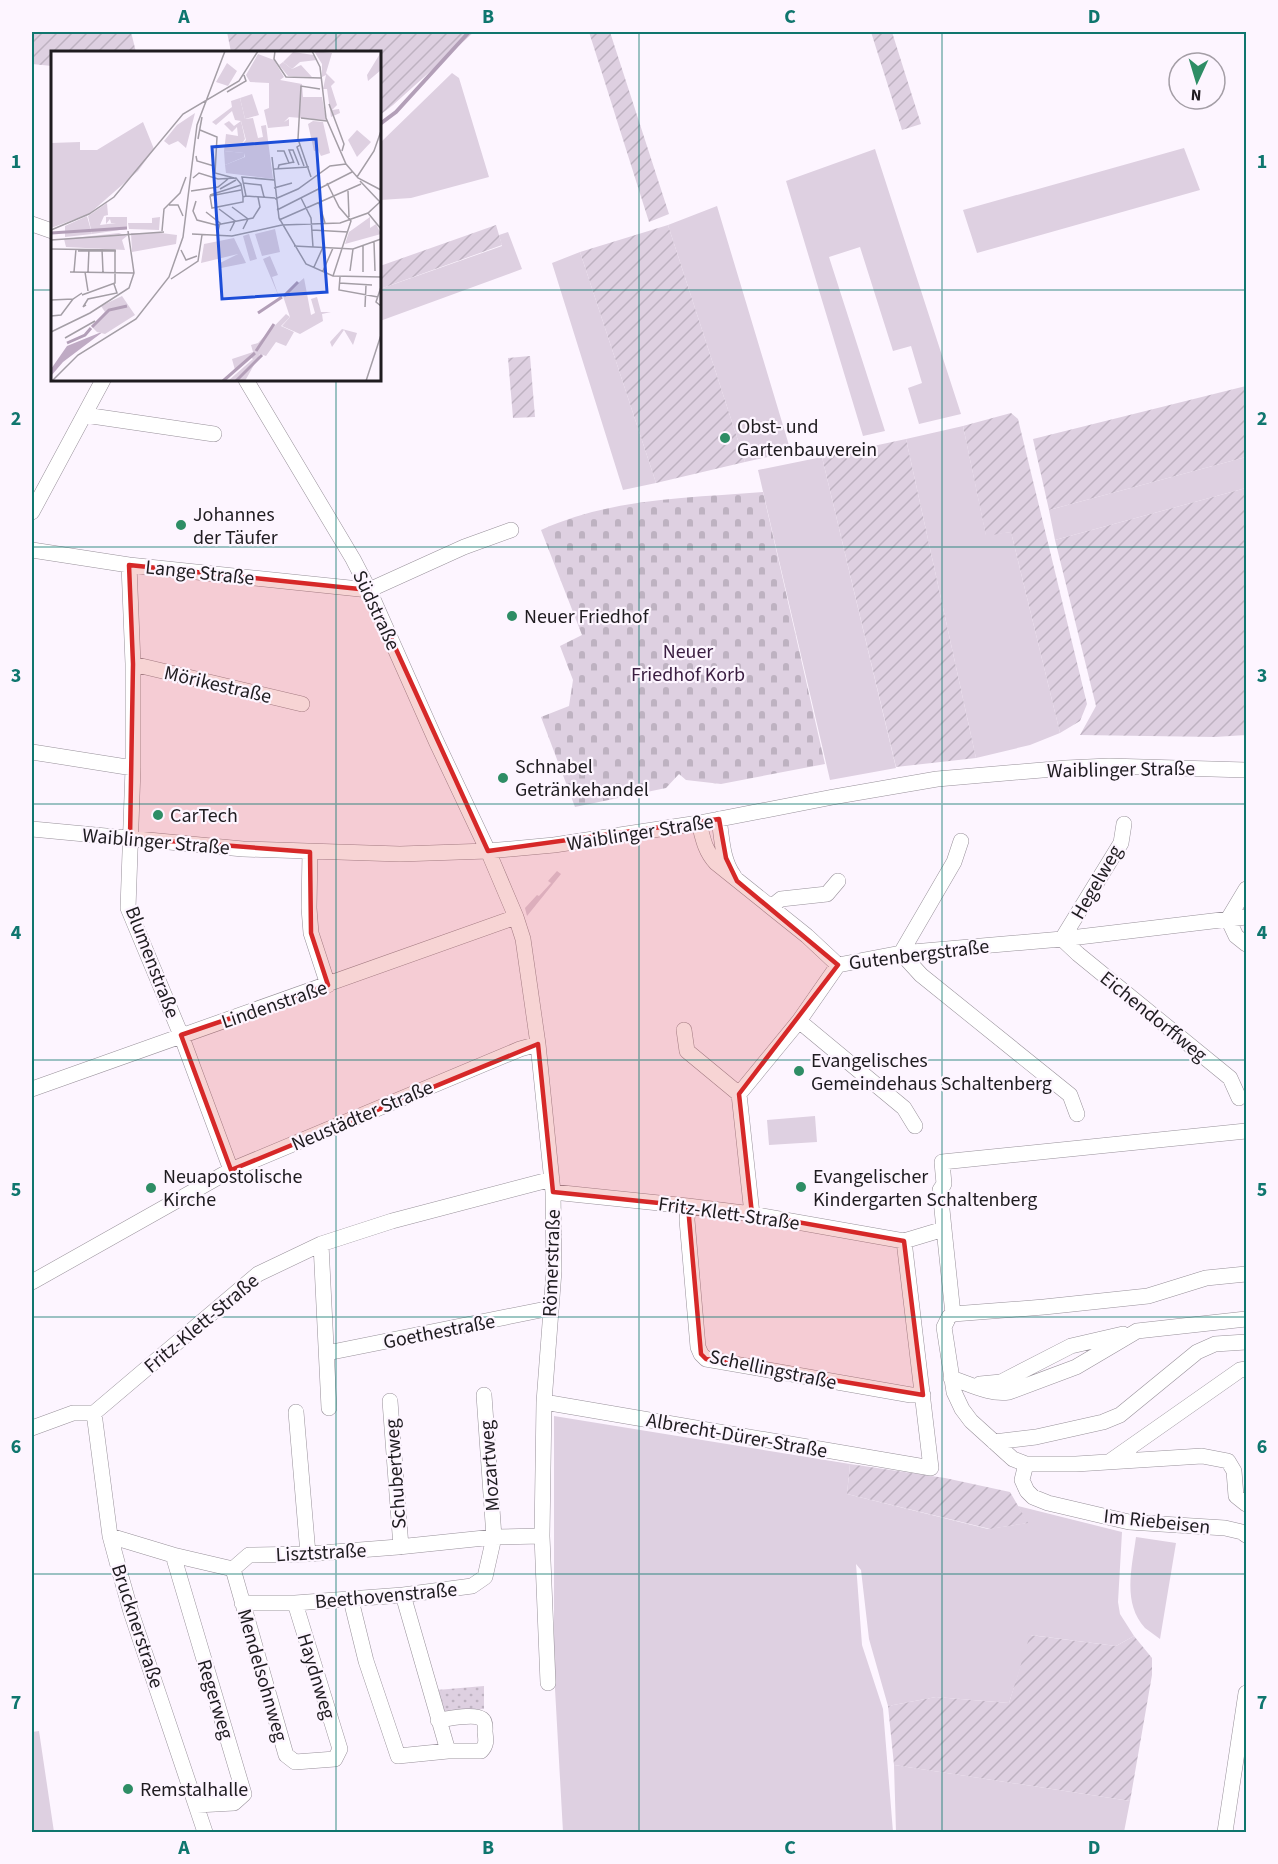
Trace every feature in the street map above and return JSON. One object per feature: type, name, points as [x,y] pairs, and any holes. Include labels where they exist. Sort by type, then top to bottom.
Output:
[{"type":"street","points":[[32,224],[51,231]]},
{"type":"street","points":[[32,512],[102,381]]},
{"type":"street","name":"Südstraße","points":[[247,381],[369,590],[488,851]]},
{"type":"street","points":[[85,415],[214,434]]},
{"type":"street","points":[[369,590],[464,547],[511,530]]},
{"type":"street","name":"Lange Straße","points":[[32,550],[129,565],[369,590]]},
{"type":"street","name":"Blumenstraße","points":[[129,565],[133,663],[133,768],[128,908],[181,1035],[231,1170]]},
{"type":"street","name":"Mörikestraße","points":[[133,663],[302,704]]},
{"type":"street","points":[[32,752],[133,768]]},
{"type":"street","name":"Waiblinger Straße","points":[[32,829],[243,849],[400,854],[488,851],[554,845],[699,823],[937,779],[1098,767],[1246,770]]},
{"type":"street","points":[[719,819],[726,858],[730,870],[738,881]]},
{"type":"street","points":[[699,823],[704,845],[716,863],[838,964]]},
{"type":"street","name":"Hegelweg","points":[[1062,939],[1121,843],[1124,824]]},
{"type":"street","points":[[961,841],[954,862],[901,953],[921,975],[1070,1095],[1077,1114]]},
{"type":"street","name":"Römerstraße","points":[[488,851],[523,939],[538,1044],[553,1186],[554,1271],[544,1402],[542,1536],[548,1683]]},
{"type":"street","points":[[310,852],[311,933],[328,985]]},
{"type":"street","points":[[771,908],[781,899],[827,894],[838,881]]},
{"type":"street","points":[[1246,889],[1228,919],[1236,936],[1246,944]]},
{"type":"street","name":"Lindenstraße","points":[[32,1089],[516,917]]},
{"type":"street","name":"Gutenbergstraße","points":[[740,1094],[799,1021],[838,964],[901,953],[1062,939],[1246,917]]},
{"type":"street","name":"Eichendorffweg","points":[[1062,939],[1230,1078],[1239,1098]]},
{"type":"street","points":[[799,1021],[904,1108],[915,1126]]},
{"type":"street","points":[[684,1030],[687,1051],[740,1094],[752,1214]]},
{"type":"street","name":"Neustädter Straße","points":[[32,1282],[231,1170],[519,1049],[538,1044]]},
{"type":"street","points":[[953,1314],[940,1190],[944,1185],[942,1162],[1246,1131]]},
{"type":"street","name":"Fritz-Klett-Straße","points":[[94,1413],[258,1274],[321,1244],[392,1221],[553,1186],[752,1214],[904,1241]]},
{"type":"street","name":"Schellingstraße","points":[[688,1206],[687,1220],[698,1347],[706,1359],[911,1395],[922,1395]]},
{"type":"street","points":[[922,1395],[904,1241],[944,1229]]},
{"type":"street","points":[[321,1244],[329,1408]]},
{"type":"street","points":[[1246,1274],[1206,1278],[1148,1296],[953,1314],[944,1327],[954,1392],[962,1409],[971,1421],[1013,1459],[1026,1464],[1076,1464],[1202,1456],[1228,1461],[1234,1471],[1236,1496],[1246,1504]]},
{"type":"street","name":"Goethestraße","points":[[327,1353],[551,1308]]},
{"type":"street","points":[[951,1378],[999,1394],[1076,1367],[1137,1331],[1246,1319]]},
{"type":"street","points":[[994,1442],[1036,1437],[1103,1422],[1120,1415],[1197,1352],[1215,1344],[1246,1342]]},
{"type":"street","points":[[1109,1462],[1240,1370],[1246,1369]]},
{"type":"street","name":"Mozartweg","points":[[484,1395],[494,1537]]},
{"type":"street","name":"Albrecht-Dürer-Straße","points":[[544,1402],[931,1467],[922,1395]]},
{"type":"street","name":"Schubertweg","points":[[390,1401],[401,1547]]},
{"type":"street","points":[[296,1412],[308,1554]]},
{"type":"street","points":[[32,1428],[73,1413],[94,1413]]},
{"type":"street","name":"Brucknerstraße","points":[[94,1413],[110,1536],[131,1612],[206,1833]]},
{"type":"street","name":"Im Riebeisen","points":[[1026,1464],[1022,1480],[1027,1491],[1033,1497],[1048,1503],[1129,1522],[1225,1528],[1246,1535]]},
{"type":"street","points":[[110,1536],[233,1569]]},
{"type":"street","name":"Lisztstraße","points":[[233,1569],[249,1555],[308,1554],[494,1537],[542,1536]]},
{"type":"street","name":"Beethovenstraße","points":[[242,1604],[351,1600],[472,1586],[485,1577],[494,1537]]},
{"type":"street","name":"Regerweg","points":[[173,1554],[244,1794],[234,1803],[197,1805]]},
{"type":"street","name":"Mendelsohnweg","points":[[233,1569],[286,1755],[295,1762],[335,1759],[340,1749]]},
{"type":"street","points":[[402,1595],[448,1751]]},
{"type":"street","points":[[351,1600],[366,1661],[398,1756],[481,1750],[486,1743],[485,1724],[481,1718],[473,1716],[438,1720]]},
{"type":"street","name":"Haydnweg","points":[[295,1603],[340,1749]]},
{"type":"street","points":[[1225,1833],[1246,1693]]},
{"type":"highlighted area","points":[[129,565],[369,590],[488,851],[719,819],[726,858],[737,881],[838,965],[739,1094],[752,1214],[904,1241],[923,1395],[706,1359],[701,1354],[688,1206],[553,1192],[538,1044],[231,1170],[181,1035],[328,985],[311,933],[310,852],[130,838],[133,664]]},
{"type":"green space","points":[[32,32],[131,32],[136,51],[51,51],[51,66],[32,64]]},
{"type":"green space","points":[[227,32],[474,32],[381,114],[381,51],[231,51]]},
{"type":"green space","points":[[589,32],[610,32],[669,214],[649,222]]},
{"type":"green space","points":[[871,32],[892,32],[921,124],[902,130]]},
{"type":"green space","points":[[452,73],[459,78],[489,177],[411,198],[381,200],[381,142]]},
{"type":"green space","points":[[1184,148],[1200,190],[977,253],[963,210]]},
{"type":"green space","points":[[875,149],[961,414],[919,424],[908,388],[922,383],[911,346],[893,351],[860,247],[829,257],[885,431],[863,436],[786,181]]},
{"type":"green space","points":[[717,206],[791,452],[745,462],[668,225]]},
{"type":"green space","points":[[496,225],[502,245],[381,289],[381,266]]},
{"type":"green space","points":[[668,225],[745,462],[656,483],[580,252]]},
{"type":"green space","points":[[508,232],[522,269],[381,321],[381,289],[502,246],[499,235]]},
{"type":"green space","points":[[580,252],[656,483],[623,490],[552,263]]},
{"type":"green space","points":[[530,356],[535,417],[513,418],[508,358]]},
{"type":"green space","points":[[1246,386],[1246,457],[1049,510],[1033,439]]},
{"type":"green space","points":[[1011,413],[1018,419],[1087,704],[1080,721],[1060,733],[1011,532],[986,536],[963,426]]},
{"type":"green space","points":[[963,426],[986,535],[1011,532],[1060,733],[1030,745],[976,758],[906,439]]},
{"type":"green space","points":[[906,439],[976,758],[896,767],[822,457]]},
{"type":"green space","points":[[822,457],[896,768],[830,780],[758,470]]},
{"type":"green space","points":[[1246,457],[1246,488],[1055,540],[1049,510]]},
{"type":"green space","points":[[1246,488],[1246,735],[1215,737],[1080,735],[1096,706],[1055,540]]},
{"type":"green space","name":"Neuer Friedhof Korb","points":[[763,492],[825,764],[721,784],[686,780],[679,774],[666,788],[575,807],[541,717],[569,706],[573,680],[560,646],[582,635],[541,530],[568,519],[622,505],[678,498]]},
{"type":"green space","points":[[557,871],[561,874],[527,916],[525,908],[551,883],[548,881]]},
{"type":"green space","points":[[815,1116],[817,1142],[769,1145],[767,1120]]},
{"type":"green space","points":[[554,1416],[850,1464],[847,1494],[988,1529],[1027,1523],[1018,1506],[1122,1532],[1118,1602],[1120,1614],[1134,1636],[1116,1646],[1031,1635],[1009,1703],[936,1697],[888,1706],[869,1639],[861,1570],[856,1564],[862,1645],[883,1709],[893,1832],[563,1832],[554,1671]]},
{"type":"green space","points":[[850,1464],[945,1478],[1010,1492],[1028,1523],[990,1529],[847,1494]]},
{"type":"green space","points":[[1136,1537],[1176,1543],[1160,1639],[1145,1628],[1133,1607],[1130,1584]]},
{"type":"green space","points":[[1030,1635],[1116,1646],[1134,1636],[1152,1658],[1152,1675],[1130,1801],[894,1765],[888,1706],[936,1697],[1009,1703]]},
{"type":"green space","points":[[484,1686],[484,1709],[444,1712],[437,1690]]},
{"type":"green space","points":[[39,1731],[54,1832],[32,1832],[32,1732]]},
{"type":"green space","points":[[894,1765],[1130,1801],[1124,1832],[896,1832]]},
{"type":"waterway","points":[[381,123],[396,112],[469,32]]},
{"type":"place","name":"Obst- und Gartenbauverein","points":[[725,438]]},
{"type":"place","name":"Johannes der Täufer","points":[[181,525]]},
{"type":"place","name":"Neuer Friedhof","points":[[512,616]]},
{"type":"place","name":"Schnabel Getränkehandel","points":[[503,778]]},
{"type":"place","name":"CarTech","points":[[158,815]]},
{"type":"place","name":"Evangelisches Gemeindehaus Schaltenberg","points":[[799,1071]]},
{"type":"place","name":"Evangelischer Kindergarten Schaltenberg","points":[[801,1187]]},
{"type":"place","name":"Neuapostolische Kirche","points":[[151,1188]]},
{"type":"place","name":"Remstalhalle","points":[[128,1789]]}]
